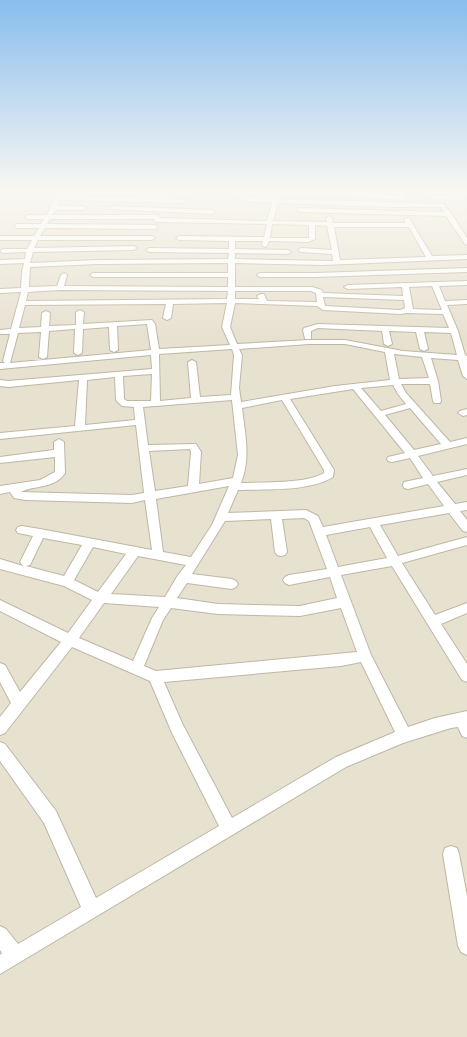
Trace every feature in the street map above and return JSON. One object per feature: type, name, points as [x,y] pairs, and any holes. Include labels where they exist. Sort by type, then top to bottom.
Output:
[{"type":"street","points":[[33,241],[27,263],[25,289],[22,303],[4,361],[114,350],[233,344],[308,337],[345,338],[388,347]]},
{"type":"street","points":[[83,303],[93,275],[97,249],[100,241]]},
{"type":"street","points":[[146,262],[151,241]]},
{"type":"street","points":[[176,250],[178,241]]},
{"type":"street","points":[[136,670],[158,618],[221,517],[240,473],[244,455],[235,388],[238,355],[226,327],[231,302],[232,241]]},
{"type":"street","points":[[264,252],[267,241]]},
{"type":"street","points":[[333,241],[337,262]]},
{"type":"street","points":[[420,241],[430,258]]},
{"type":"street","points":[[3,251],[30,249],[134,248]]},
{"type":"street","points":[[149,250],[288,252]]},
{"type":"street","points":[[301,250],[335,252]]},
{"type":"street","points":[[0,262],[232,261],[313,264],[467,257]]},
{"type":"street","points":[[131,275],[135,262]]},
{"type":"street","points":[[167,318],[178,288],[184,262]]},
{"type":"street","points":[[259,262],[262,301]]},
{"type":"street","points":[[260,275],[323,275],[467,270]]},
{"type":"street","points":[[93,275],[231,274]]},
{"type":"street","points":[[60,288],[64,275]]},
{"type":"street","points":[[323,275],[325,284]]},
{"type":"street","points":[[348,287],[467,283]]},
{"type":"street","points":[[434,284],[464,355],[467,376]]},
{"type":"street","points":[[405,285],[409,309],[407,311]]},
{"type":"street","points":[[0,291],[60,288],[312,289],[318,290],[321,307],[447,312]]},
{"type":"street","points":[[320,295],[407,298]]},
{"type":"street","points":[[0,332],[113,324],[137,312],[173,302],[262,301],[267,304],[321,304]]},
{"type":"street","points":[[443,303],[467,302]]},
{"type":"street","points":[[22,303],[83,303],[137,312],[144,322],[151,324],[155,349],[157,382],[155,404]]},
{"type":"street","points":[[78,353],[80,312]]},
{"type":"street","points":[[42,357],[46,314]]},
{"type":"street","points":[[113,324],[114,350]]},
{"type":"street","points":[[308,337],[307,330],[313,327],[454,330]]},
{"type":"street","points":[[385,328],[395,381],[402,394],[448,446]]},
{"type":"street","points":[[419,329],[434,381],[437,401]]},
{"type":"street","points":[[233,344],[332,342],[464,355]]},
{"type":"street","points":[[0,366],[155,349]]},
{"type":"street","points":[[192,362],[196,401]]},
{"type":"street","points":[[0,383],[8,384],[156,371]]},
{"type":"street","points":[[119,374],[120,400],[125,404],[138,405],[196,401],[236,402],[285,398],[395,381],[434,381]]},
{"type":"street","points":[[80,427],[83,378]]},
{"type":"street","points":[[355,386],[412,454],[452,510],[467,528]]},
{"type":"street","points":[[12,488],[18,495],[25,496],[118,499],[236,484],[296,484],[322,480],[329,475],[329,470],[285,398]]},
{"type":"street","points":[[138,405],[158,555]]},
{"type":"street","points":[[379,414],[411,405]]},
{"type":"street","points":[[0,436],[140,422]]},
{"type":"street","points":[[392,458],[467,441]]},
{"type":"street","points":[[0,490],[49,482],[58,477],[60,473],[59,442]]},
{"type":"street","points":[[144,448],[193,446],[196,452],[193,489]]},
{"type":"street","points":[[0,460],[59,453]]},
{"type":"street","points":[[408,485],[467,472]]},
{"type":"street","points":[[320,532],[452,510],[467,506]]},
{"type":"street","points":[[221,517],[276,514],[310,516],[314,519],[365,656],[405,736]]},
{"type":"street","points":[[276,514],[281,552]]},
{"type":"street","points":[[373,523],[432,622],[467,676]]},
{"type":"street","points":[[22,530],[193,562]]},
{"type":"street","points":[[26,562],[40,534]]},
{"type":"street","points":[[289,580],[395,561],[467,541]]},
{"type":"street","points":[[67,582],[90,542]]},
{"type":"street","points":[[0,728],[70,640],[135,551]]},
{"type":"street","points":[[0,564],[67,582],[100,598],[167,602],[218,609],[300,611],[344,602]]},
{"type":"street","points":[[182,578],[232,584]]},
{"type":"street","points":[[0,605],[70,640],[155,677],[251,667],[341,660],[365,656]]},
{"type":"street","points":[[432,622],[467,608]]},
{"type":"street","points":[[0,668],[19,704]]},
{"type":"street","points":[[155,677],[177,728],[229,829]]},
{"type":"street","points":[[0,935],[7,960],[341,762],[385,742],[465,722]]},
{"type":"street","points":[[0,749],[50,817],[92,910]]},
{"type":"street","points":[[451,854],[467,946]]},
{"type":"shaded area","points":[[0,241],[467,241],[467,1037],[0,1037]]}]
